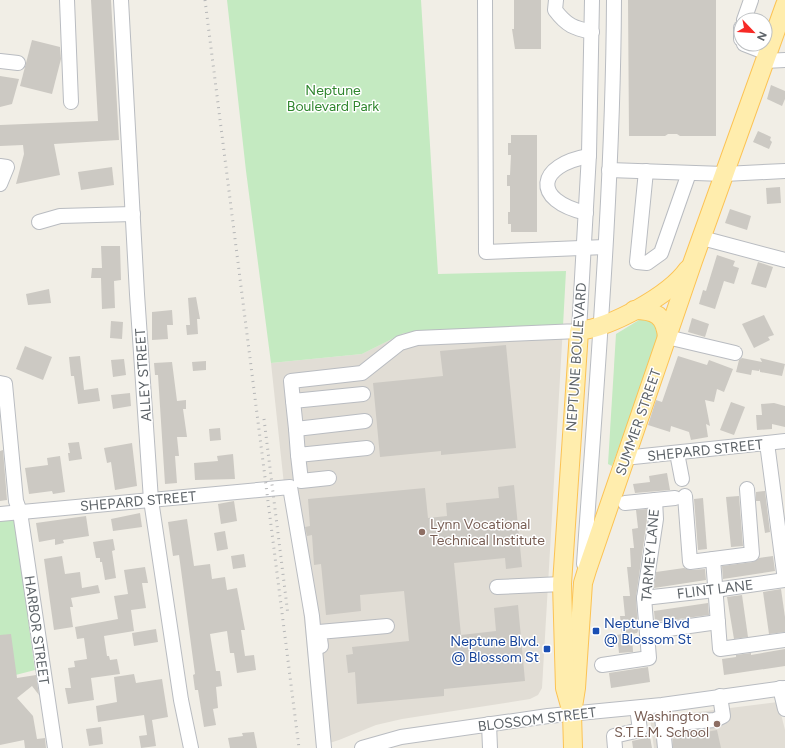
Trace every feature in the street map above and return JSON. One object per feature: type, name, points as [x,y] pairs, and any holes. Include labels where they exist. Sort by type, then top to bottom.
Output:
[{"type":"main road","name":"SUMMER STREET","points":[[583,582],[624,458],[785,5]]},
{"type":"main road","name":"SUMMER STREET","points":[[579,331],[601,327],[634,310],[676,282],[693,261]]},
{"type":"main road","points":[[634,310],[653,312],[659,316],[666,327],[667,337]]},
{"type":"main road","name":"NEPTUNE BOULEVARD","points":[[572,713],[565,688],[562,584],[579,331]]},
{"type":"main road","name":"NEPTUNE BOULEVARD","points":[[573,748],[572,713],[576,688],[583,582]]},
{"type":"street","points":[[67,0],[72,102]]},
{"type":"street","name":"ALLEY STREET","points":[[121,0],[151,500],[182,700],[191,748]]},
{"type":"street","points":[[485,0],[486,252],[605,247]]},
{"type":"street","points":[[556,0],[555,10],[563,21],[573,27],[592,32]]},
{"type":"street","name":"NEPTUNE BOULEVARD","points":[[579,331],[589,156],[592,0]]},
{"type":"street","name":"NEPTUNE BOULEVARD","points":[[583,582],[601,327],[613,84],[614,0]]},
{"type":"street","points":[[747,12],[751,0]]},
{"type":"street","points":[[758,52],[766,57],[785,60]]},
{"type":"street","points":[[0,61],[18,63]]},
{"type":"street","points":[[586,213],[570,209],[560,204],[548,191],[548,182],[549,175],[557,167],[572,159],[589,156]]},
{"type":"street","points":[[0,166],[7,167],[0,184]]},
{"type":"street","points":[[609,170],[724,174],[785,171]]},
{"type":"street","points":[[646,172],[637,262],[647,262],[661,253],[688,173]]},
{"type":"street","points":[[39,222],[60,216],[133,214]]},
{"type":"street","points":[[702,238],[785,260]]},
{"type":"street","points":[[329,478],[301,481],[291,381],[362,373],[400,343],[417,338],[579,331]]},
{"type":"street","points":[[667,337],[735,353]]},
{"type":"street","name":"HARBOR STREET","points":[[0,383],[5,384],[16,501],[20,512],[55,748]]},
{"type":"street","points":[[293,401],[363,394]]},
{"type":"street","points":[[296,428],[365,422]]},
{"type":"street","name":"SHEPARD STREET","points":[[624,458],[785,441]]},
{"type":"street","points":[[767,443],[785,580]]},
{"type":"street","points":[[298,455],[367,448]]},
{"type":"street","points":[[677,453],[682,480]]},
{"type":"street","name":"SHEPARD STREET","points":[[0,514],[290,487],[312,616],[324,748]]},
{"type":"street","points":[[625,503],[680,497],[690,562],[752,554],[747,489]]},
{"type":"street","name":"TARMEY LANE","points":[[602,665],[649,658],[644,598],[656,519],[655,500]]},
{"type":"street","points":[[713,559],[720,649],[785,640]]},
{"type":"street","name":"FLINT LANE","points":[[644,598],[785,580]]},
{"type":"street","points":[[497,587],[562,584]]},
{"type":"street","points":[[647,632],[718,622]]},
{"type":"street","points":[[330,748],[319,632],[387,626]]},
{"type":"street","points":[[783,688],[785,709]]},
{"type":"street","name":"BLOSSOM STREET","points":[[362,748],[405,742],[489,724],[572,713],[662,705],[783,688]]},
{"type":"street","points":[[663,724],[715,720],[722,716],[720,696]]},
{"type":"street","points":[[662,705],[665,748]]},
{"type":"street","points":[[615,748],[614,736],[640,730],[637,708]]},
{"type":"street","points":[[489,724],[490,748]]},
{"type":"shaded area","name":"Lynn Vocational Technical Institute","points":[[563,326],[542,688],[538,695],[530,699],[402,719],[376,725],[317,747],[299,570],[285,494],[271,363],[362,354],[404,333]]},
{"type":"shaded area","name":"Washington S.T.E.M. School","points":[[778,702],[785,730],[785,748],[654,748],[650,718]]},
{"type":"green space","name":"Neptune Boulevard Park","points":[[227,0],[421,0],[438,274],[566,271],[563,326],[404,333],[362,354],[271,363],[246,171]]},
{"type":"green space","points":[[644,319],[653,323],[658,331],[659,339],[612,466],[608,464],[616,334],[639,320]]},
{"type":"green space","points":[[21,518],[29,627],[35,670],[0,679],[0,520]]},
{"type":"building","points":[[91,0],[111,0],[119,140],[54,144],[60,175],[16,184],[24,154],[23,145],[0,146],[0,125],[98,121]]},
{"type":"building","points":[[514,0],[541,0],[541,49],[515,49],[512,29],[514,29]]},
{"type":"building","points":[[628,0],[716,0],[716,136],[680,136],[677,134],[668,134],[665,136],[629,136]]},
{"type":"building","points":[[32,40],[60,47],[61,59],[52,94],[20,86]]},
{"type":"building","points":[[0,76],[19,79],[12,104],[0,107]]},
{"type":"building","points":[[771,85],[785,91],[785,99],[782,106],[767,99]]},
{"type":"building","points":[[758,131],[771,137],[770,140],[772,142],[769,149],[753,142]]},
{"type":"building","points":[[511,135],[537,135],[537,232],[511,232],[511,224],[508,224],[508,212],[510,212],[510,186],[507,186],[507,175],[510,175],[511,155],[508,155],[508,143],[511,143]]},
{"type":"building","points":[[112,167],[114,185],[81,190],[78,172]]},
{"type":"building","points":[[780,187],[781,203],[767,204],[766,188]]},
{"type":"building","points":[[730,209],[751,216],[747,230],[725,223]]},
{"type":"building","points":[[101,246],[120,246],[121,280],[114,281],[115,308],[102,309],[101,278],[91,278],[92,268],[102,268]]},
{"type":"building","points":[[717,255],[735,261],[733,266],[739,268],[734,284],[724,281],[715,309],[699,304],[703,290],[706,291]]},
{"type":"building","points":[[758,262],[773,267],[766,288],[751,284]]},
{"type":"building","points":[[49,289],[51,303],[28,305],[26,294]]},
{"type":"building","points":[[196,297],[200,319],[197,319],[198,334],[187,335],[186,325],[190,325],[188,298]]},
{"type":"building","points":[[172,310],[173,325],[167,325],[168,339],[152,340],[152,312]]},
{"type":"building","points":[[764,315],[774,335],[768,337],[770,340],[754,348],[742,324]]},
{"type":"building","points":[[692,318],[709,324],[705,337],[688,332]]},
{"type":"building","points":[[111,321],[123,322],[122,339],[110,338]]},
{"type":"building","points":[[506,345],[516,448],[441,455],[441,451],[380,457],[373,383],[443,376],[440,351]]},
{"type":"building","points":[[25,346],[52,357],[43,380],[16,369]]},
{"type":"building","points":[[80,356],[84,390],[98,388],[100,401],[78,404],[74,376],[71,376],[69,357]]},
{"type":"building","points":[[678,356],[707,365],[709,360],[733,369],[724,392],[717,389],[714,402],[705,400],[710,426],[706,424],[708,437],[691,440],[689,432],[671,426],[670,432],[648,425],[656,400],[662,402]]},
{"type":"building","points":[[742,358],[762,362],[760,358],[785,364],[782,376],[760,372],[760,369],[759,371],[752,370],[751,375],[736,372],[739,360]]},
{"type":"building","points":[[124,359],[126,375],[113,377],[111,360]]},
{"type":"building","points":[[206,361],[206,370],[193,371],[192,362]]},
{"type":"building","points":[[172,362],[177,401],[186,400],[186,409],[183,409],[187,437],[177,437],[179,456],[175,456],[177,483],[165,484],[158,375],[155,375],[154,363]]},
{"type":"building","points":[[130,393],[131,406],[113,409],[111,395]]},
{"type":"building","points":[[731,402],[745,407],[734,435],[720,430]]},
{"type":"building","points":[[774,403],[785,406],[785,427],[772,424],[772,429],[757,430],[756,415],[762,415],[761,404]]},
{"type":"building","points":[[220,428],[221,440],[210,441],[209,429]]},
{"type":"building","points":[[79,442],[82,459],[69,461],[68,453],[70,453],[68,443]]},
{"type":"building","points":[[132,443],[137,486],[115,490],[111,462],[107,463],[104,448]]},
{"type":"building","points":[[3,450],[7,500],[0,501],[0,451]]},
{"type":"building","points":[[233,454],[235,479],[195,480],[194,463],[218,461],[217,456]]},
{"type":"building","points":[[60,456],[65,492],[53,494],[52,491],[29,494],[25,468],[48,465],[47,458]]},
{"type":"building","points":[[667,473],[670,490],[635,493],[633,484],[650,482],[649,476]]},
{"type":"building","points":[[514,485],[522,567],[506,569],[505,558],[454,563],[461,635],[496,631],[494,608],[518,605],[525,681],[444,689],[444,696],[357,704],[355,672],[348,673],[346,655],[353,654],[352,647],[409,641],[404,591],[360,595],[361,611],[326,615],[321,564],[314,565],[312,535],[307,536],[305,527],[310,526],[308,499],[425,488],[428,518],[447,516],[446,503],[499,498],[498,487]]},
{"type":"building","points":[[765,491],[770,532],[765,533],[760,501],[756,501],[756,492]]},
{"type":"building","points":[[739,496],[743,546],[731,547],[726,497]]},
{"type":"building","points":[[703,498],[707,549],[698,550],[694,499]]},
{"type":"building","points":[[234,501],[237,521],[221,524],[218,504]]},
{"type":"building","points":[[647,509],[647,519],[636,597],[638,631],[637,633],[632,634],[633,652],[619,653],[617,635],[622,634],[620,616],[625,616],[623,596],[630,596],[627,567],[631,567],[630,548],[634,548],[632,529],[638,528],[636,510]]},
{"type":"building","points":[[140,513],[142,527],[113,531],[111,519]]},
{"type":"building","points":[[86,516],[89,536],[63,540],[64,543],[55,545],[55,539],[39,542],[36,523]]},
{"type":"building","points":[[187,519],[194,566],[210,564],[212,579],[225,577],[227,590],[237,588],[245,630],[241,630],[245,656],[254,655],[256,670],[237,673],[234,653],[230,653],[227,631],[210,634],[216,671],[220,671],[222,686],[216,687],[218,708],[213,709],[216,725],[204,727],[198,690],[195,690],[193,675],[195,674],[179,555],[173,556],[168,522]]},
{"type":"building","points":[[225,531],[228,549],[217,551],[214,533]]},
{"type":"building","points":[[113,539],[115,550],[112,551],[116,578],[105,580],[102,562],[100,562],[100,558],[96,558],[93,542]]},
{"type":"building","points":[[244,554],[246,567],[233,569],[231,556]]},
{"type":"building","points":[[62,556],[65,574],[80,572],[82,588],[98,585],[100,593],[71,598],[73,607],[70,607],[73,627],[54,630],[44,559]]},
{"type":"building","points":[[773,556],[775,571],[723,579],[722,566],[753,562],[759,558]]},
{"type":"building","points":[[145,567],[148,583],[142,583],[146,608],[131,610],[134,631],[104,636],[107,656],[109,656],[110,660],[117,659],[120,674],[91,678],[94,700],[68,704],[65,688],[71,688],[68,668],[75,667],[74,661],[87,659],[84,638],[77,639],[75,627],[118,619],[114,596],[128,594],[124,570]]},
{"type":"building","points":[[684,568],[691,570],[705,569],[706,580],[654,588],[656,572]]},
{"type":"building","points":[[781,589],[785,617],[785,632],[769,634],[763,592]]},
{"type":"building","points":[[742,595],[748,637],[734,639],[727,597]]},
{"type":"building","points":[[708,603],[709,615],[655,622],[654,611]]},
{"type":"building","points":[[156,629],[158,642],[134,646],[132,633]]},
{"type":"building","points":[[11,634],[17,678],[36,675],[39,695],[32,686],[17,698],[33,716],[37,739],[45,738],[46,748],[25,748],[24,740],[0,745],[0,635]]},
{"type":"building","points":[[785,649],[785,666],[724,675],[722,659],[736,657],[736,655],[751,653],[751,655]]},
{"type":"building","points":[[648,667],[650,682],[611,688],[609,673]]},
{"type":"building","points":[[134,674],[136,683],[162,679],[168,717],[152,720],[156,746],[141,748],[139,736],[147,735],[144,715],[98,722],[96,706],[117,702],[114,677]]},
{"type":"building","points":[[101,727],[103,744],[89,746],[86,729]]},
{"type":"building","points":[[705,729],[706,732],[717,730],[721,748],[673,748],[673,739],[680,738],[678,731]]},
{"type":"building","points":[[254,732],[257,748],[230,748],[228,738],[243,736],[242,733]]},
{"type":"building","points":[[650,737],[652,748],[633,748],[632,741]]},
{"type":"railway","points":[[205,0],[299,748]]},
{"type":"railway","points":[[264,419],[288,615]]},
{"type":"place","name":"Lynn Vocational Technical Institute","points":[[422,532]]},
{"type":"place","name":"Neptune Blvd @ Blossom St","points":[[596,631]]},
{"type":"place","name":"Neptune Blvd. @ Blossom St","points":[[547,649]]},
{"type":"place","name":"Washington S.T.E.M. School","points":[[717,724]]}]
